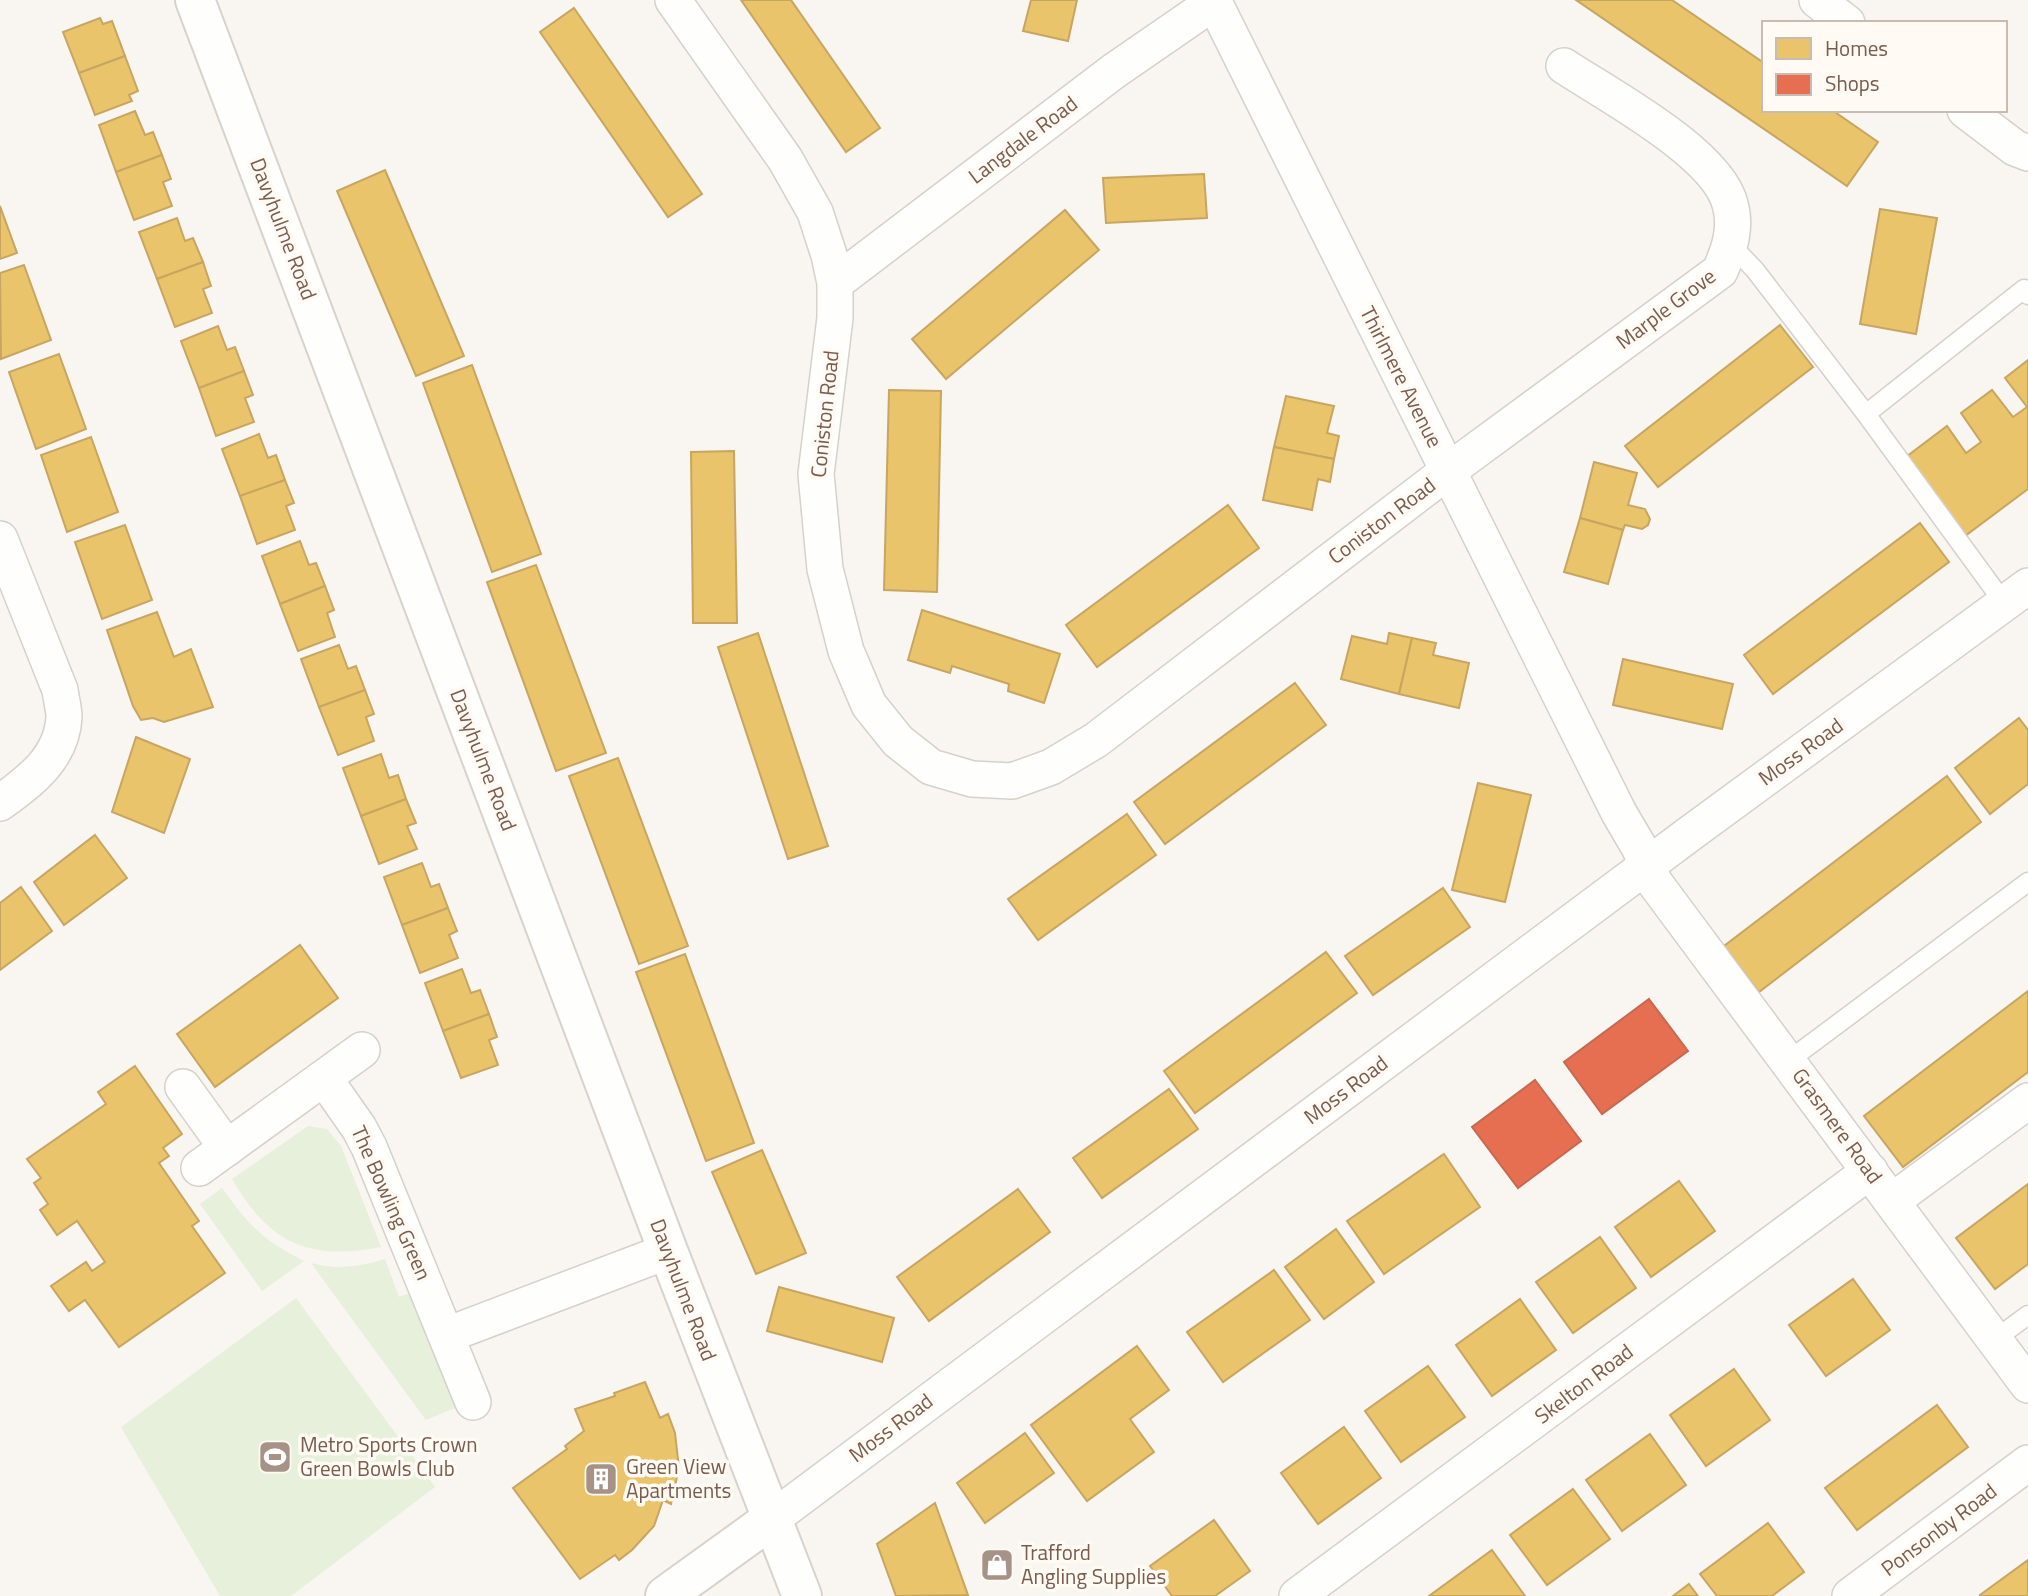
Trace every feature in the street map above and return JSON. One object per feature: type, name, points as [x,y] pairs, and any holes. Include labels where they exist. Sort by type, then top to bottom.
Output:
[{"type":"street","name":"Davyhulme Road","points":[[196,0],[668,1251],[802,1596]]},
{"type":"street","name":"Coniston Road","points":[[673,0],[785,159],[815,212],[835,283],[835,318],[816,474],[825,569],[846,652],[869,705],[898,741],[931,768],[972,779],[1012,781],[1051,767],[1096,740],[1448,471]]},
{"type":"street","points":[[1817,0],[1844,21]]},
{"type":"street","name":"Langdale Road","points":[[835,283],[1114,71],[1213,1]]},
{"type":"street","name":"Thirlmere Avenue","points":[[1213,1],[1648,866]]},
{"type":"street","points":[[1564,66],[1684,145],[1709,167],[1730,203],[1731,245]]},
{"type":"street","points":[[1968,112],[2015,148],[2028,153]]},
{"type":"street","name":"Marple Grove","points":[[1448,471],[1720,271],[1731,245]]},
{"type":"street","points":[[0,539],[60,690],[64,716],[58,744],[44,766],[0,803]]},
{"type":"street","name":"Moss Road","points":[[665,1596],[2016,594]]},
{"type":"street","name":"Grasmere Road","points":[[1648,866],[1655,883],[2028,1385]]},
{"type":"street","points":[[198,1168],[362,1050]]},
{"type":"street","name":"The Bowling Green","points":[[324,1078],[359,1128],[474,1402]]},
{"type":"street","points":[[183,1087],[227,1147]]},
{"type":"street","points":[[1892,1201],[2028,1101]]},
{"type":"street","name":"Skelton Road","points":[[1297,1596],[1870,1171]]},
{"type":"street","points":[[447,1335],[668,1251]]},
{"type":"street","name":"Ponsonby Road","points":[[1850,1596],[2028,1462]]},
{"type":"lane","points":[[1731,245],[1755,270],[1866,414],[2016,594]]},
{"type":"lane","points":[[1866,414],[2024,289],[2028,295]]},
{"type":"lane","points":[[1788,1061],[2028,882]]},
{"type":"lane","points":[[1994,1340],[2028,1315]]},
{"type":"green space","points":[[308,1126],[327,1129],[341,1146],[381,1247],[332,1251],[293,1243],[261,1219],[232,1179]]},
{"type":"green space","points":[[222,1188],[257,1231],[304,1261],[262,1291],[200,1204]]},
{"type":"green space","points":[[385,1259],[399,1297],[410,1293],[455,1408],[426,1420],[311,1263],[348,1267]]},
{"type":"green space","name":"Metro Sports Crown Green Bowls Club","points":[[296,1298],[435,1487],[291,1596],[220,1596],[121,1427]]},
{"type":"building: Homes","points":[[741,0],[791,0],[880,128],[846,152]]},
{"type":"building: Homes","points":[[1031,0],[1077,0],[1068,41],[1023,31]]},
{"type":"building: Homes","points":[[1576,0],[1672,0],[1762,62],[1762,112],[1835,112],[1878,142],[1847,186]]},
{"type":"building: Homes","points":[[574,8],[702,194],[668,217],[540,32]]},
{"type":"building: Homes","points":[[100,18],[103,24],[112,21],[125,56],[79,73],[63,32]]},
{"type":"building: Homes","points":[[125,56],[138,91],[129,95],[132,101],[95,115],[79,73]]},
{"type":"building: Homes","points":[[135,111],[145,135],[153,132],[162,155],[116,172],[99,125]]},
{"type":"building: Homes","points":[[162,155],[171,179],[163,182],[172,206],[134,220],[116,172]]},
{"type":"building: Homes","points":[[385,170],[464,356],[416,376],[337,191]]},
{"type":"building: Homes","points":[[1204,174],[1207,218],[1106,223],[1103,178]]},
{"type":"building: Homes","points":[[0,206],[17,253],[0,259]]},
{"type":"building: Homes","points":[[1880,209],[1937,218],[1916,334],[1860,324]]},
{"type":"building: Homes","points":[[1065,210],[1099,250],[946,379],[912,339]]},
{"type":"building: Homes","points":[[177,218],[185,241],[193,238],[203,262],[157,279],[139,232]]},
{"type":"building: Homes","points":[[203,262],[211,286],[203,289],[212,313],[175,327],[157,279]]},
{"type":"building: Homes","points":[[24,265],[51,340],[1,359],[0,273]]},
{"type":"building: Homes","points":[[1780,325],[1813,367],[1658,487],[1625,446]]},
{"type":"building: Homes","points":[[218,326],[227,350],[235,347],[244,371],[199,388],[181,341]]},
{"type":"building: Homes","points":[[59,354],[86,429],[36,449],[9,372]]},
{"type":"building: Homes","points":[[2028,360],[2028,489],[1965,536],[1906,457],[1947,426],[1966,453],[1981,442],[1961,413],[1992,390],[2013,417],[2027,407],[2005,378]]},
{"type":"building: Homes","points":[[472,365],[541,554],[492,572],[423,383]]},
{"type":"building: Homes","points":[[244,371],[253,395],[245,398],[254,422],[216,436],[199,388]]},
{"type":"building: Homes","points":[[889,390],[941,391],[937,592],[884,590]]},
{"type":"building: Homes","points":[[1286,396],[1334,406],[1327,433],[1339,436],[1334,459],[1274,447]]},
{"type":"building: Homes","points":[[259,434],[268,458],[276,455],[285,480],[240,496],[222,449]]},
{"type":"building: Homes","points":[[91,437],[118,512],[67,532],[41,455]]},
{"type":"building: Homes","points":[[1274,447],[1334,459],[1330,482],[1318,479],[1312,510],[1263,500]]},
{"type":"building: Homes","points":[[734,451],[737,623],[693,623],[691,452]]},
{"type":"building: Homes","points":[[1594,462],[1637,473],[1628,505],[1645,509],[1650,519],[1648,525],[1642,529],[1625,525],[1623,530],[1580,518]]},
{"type":"building: Homes","points":[[285,480],[294,503],[286,506],[295,530],[257,544],[240,496]]},
{"type":"building: Homes","points":[[1228,505],[1259,548],[1097,667],[1066,625]]},
{"type":"building: Homes","points":[[1580,518],[1623,530],[1608,584],[1564,572]]},
{"type":"building: Homes","points":[[1920,523],[1949,562],[1773,694],[1744,655]]},
{"type":"building: Homes","points":[[125,525],[152,600],[102,619],[75,542]]},
{"type":"building: Homes","points":[[300,541],[309,565],[316,563],[325,586],[280,604],[262,556]]},
{"type":"building: Homes","points":[[536,565],[606,753],[556,771],[487,582]]},
{"type":"building: Homes","points":[[325,586],[334,610],[327,613],[335,637],[298,651],[280,604]]},
{"type":"building: Homes","points":[[922,610],[1060,654],[1044,703],[1008,691],[1009,684],[952,666],[950,673],[908,660]]},
{"type":"building: Homes","points":[[157,612],[174,657],[191,649],[213,707],[164,722],[153,718],[141,720],[133,706],[107,630]]},
{"type":"building: Homes","points":[[758,633],[828,846],[788,859],[718,647]]},
{"type":"building: Homes","points":[[1389,633],[1412,638],[1399,694],[1341,679],[1352,636],[1387,644]]},
{"type":"building: Homes","points":[[1412,638],[1436,643],[1433,655],[1469,663],[1459,708],[1399,694]]},
{"type":"building: Homes","points":[[339,645],[348,669],[356,666],[365,690],[319,707],[301,659]]},
{"type":"building: Homes","points":[[1623,659],[1733,684],[1722,729],[1613,705]]},
{"type":"building: Homes","points":[[1295,683],[1326,725],[1165,844],[1134,802]]},
{"type":"building: Homes","points":[[365,690],[374,714],[366,717],[374,741],[338,755],[319,707]]},
{"type":"building: Homes","points":[[2019,718],[2028,730],[2028,784],[1990,814],[1955,768]]},
{"type":"building: Homes","points":[[136,737],[190,759],[164,833],[112,812]]},
{"type":"building: Homes","points":[[381,754],[389,778],[398,775],[406,799],[361,816],[343,768]]},
{"type":"building: Homes","points":[[618,758],[688,946],[639,964],[569,776]]},
{"type":"building: Homes","points":[[1947,776],[1981,822],[1759,992],[1724,946]]},
{"type":"building: Homes","points":[[1478,783],[1531,795],[1505,902],[1452,890]]},
{"type":"building: Homes","points":[[406,799],[416,823],[407,826],[417,849],[379,864],[361,816]]},
{"type":"building: Homes","points":[[1127,814],[1156,855],[1038,940],[1008,899]]},
{"type":"building: Homes","points":[[95,835],[127,878],[64,925],[34,882]]},
{"type":"building: Homes","points":[[422,863],[431,887],[439,884],[448,908],[402,925],[384,877]]},
{"type":"building: Homes","points":[[21,887],[52,931],[0,970],[0,903]]},
{"type":"building: Homes","points":[[1443,888],[1470,927],[1373,995],[1345,956]]},
{"type":"building: Homes","points":[[448,908],[457,931],[449,935],[458,958],[420,973],[402,925]]},
{"type":"building: Homes","points":[[300,945],[338,998],[215,1087],[177,1034]]},
{"type":"building: Homes","points":[[1326,952],[1357,993],[1195,1113],[1164,1071]]},
{"type":"building: Homes","points":[[685,954],[754,1143],[706,1161],[636,972]]},
{"type":"building: Homes","points":[[462,969],[471,993],[480,990],[489,1014],[443,1031],[425,983]]},
{"type":"building: Homes","points":[[2028,991],[2028,1072],[1903,1167],[1864,1116]]},
{"type":"building: Homes","points":[[489,1014],[497,1037],[489,1040],[498,1065],[461,1078],[443,1031]]},
{"type":"building: Homes","points":[[135,1066],[182,1134],[163,1148],[169,1156],[159,1163],[199,1221],[192,1226],[225,1273],[119,1347],[85,1300],[69,1311],[51,1286],[86,1262],[92,1271],[105,1262],[77,1221],[57,1235],[40,1210],[48,1204],[34,1183],[41,1178],[27,1159],[106,1104],[98,1092]]},
{"type":"building: Homes","points":[[1169,1089],[1198,1129],[1102,1198],[1073,1158]]},
{"type":"building: Homes","points":[[762,1150],[806,1253],[756,1274],[712,1172]]},
{"type":"building: Homes","points":[[1444,1154],[1480,1207],[1384,1274],[1347,1221]]},
{"type":"building: Homes","points":[[1679,1181],[1715,1231],[1651,1277],[1615,1227]]},
{"type":"building: Homes","points":[[2028,1184],[2028,1264],[1995,1289],[1956,1238]]},
{"type":"building: Homes","points":[[1018,1189],[1050,1232],[929,1321],[897,1277]]},
{"type":"building: Homes","points":[[1336,1229],[1374,1282],[1324,1319],[1285,1267]]},
{"type":"building: Homes","points":[[1600,1237],[1636,1288],[1573,1333],[1536,1282]]},
{"type":"building: Homes","points":[[1274,1270],[1310,1320],[1223,1382],[1187,1332]]},
{"type":"building: Homes","points":[[1853,1279],[1890,1330],[1826,1376],[1789,1325]]},
{"type":"building: Homes","points":[[779,1287],[894,1318],[882,1362],[767,1331]]},
{"type":"building: Homes","points":[[1520,1299],[1556,1350],[1492,1396],[1456,1345]]},
{"type":"building: Homes","points":[[1137,1346],[1169,1390],[1130,1419],[1154,1452],[1087,1501],[1031,1425]]},
{"type":"building: Homes","points":[[1428,1366],[1465,1417],[1401,1462],[1365,1411]]},
{"type":"building: Homes","points":[[1734,1369],[1770,1420],[1706,1466],[1670,1415]]},
{"type":"building: Homes","name":"Green View Apartments","points":[[645,1382],[660,1418],[668,1414],[675,1433],[679,1468],[671,1504],[663,1500],[654,1526],[632,1550],[619,1560],[615,1555],[580,1579],[513,1488],[567,1449],[565,1446],[584,1431],[575,1409],[615,1396],[614,1393]]},
{"type":"building: Homes","points":[[1937,1405],[1968,1447],[1857,1530],[1825,1488]]},
{"type":"building: Homes","points":[[1344,1427],[1381,1478],[1318,1524],[1281,1473]]},
{"type":"building: Homes","points":[[1025,1433],[1054,1473],[985,1523],[957,1483]]},
{"type":"building: Homes","points":[[1650,1434],[1686,1485],[1622,1531],[1586,1480]]},
{"type":"building: Homes","points":[[1573,1489],[1610,1539],[1547,1585],[1510,1535]]},
{"type":"building: Homes","points":[[935,1503],[968,1595],[896,1596],[877,1544]]},
{"type":"building: Homes","points":[[1214,1520],[1250,1571],[1215,1596],[1172,1596],[1150,1566]]},
{"type":"building: Homes","points":[[1768,1523],[1804,1572],[1772,1596],[1717,1596],[1700,1574]]},
{"type":"building: Homes","points":[[1492,1550],[1525,1596],[1429,1596]]},
{"type":"building: Homes","points":[[2028,1560],[2028,1596],[1980,1596],[1980,1595]]},
{"type":"building: Homes","points":[[1689,1584],[1698,1596],[1673,1596]]},
{"type":"building: Shops","points":[[1649,999],[1688,1051],[1602,1114],[1564,1062]]},
{"type":"building: Shops","points":[[1535,1080],[1581,1141],[1518,1188],[1472,1127]]},
{"type":"place","name":"Metro Sports Crown Green Bowls Club","points":[[275,1457]]},
{"type":"place","name":"Green View Apartments","points":[[601,1479]]},
{"type":"place","name":"Trafford Angling Supplies","points":[[997,1565]]}]
